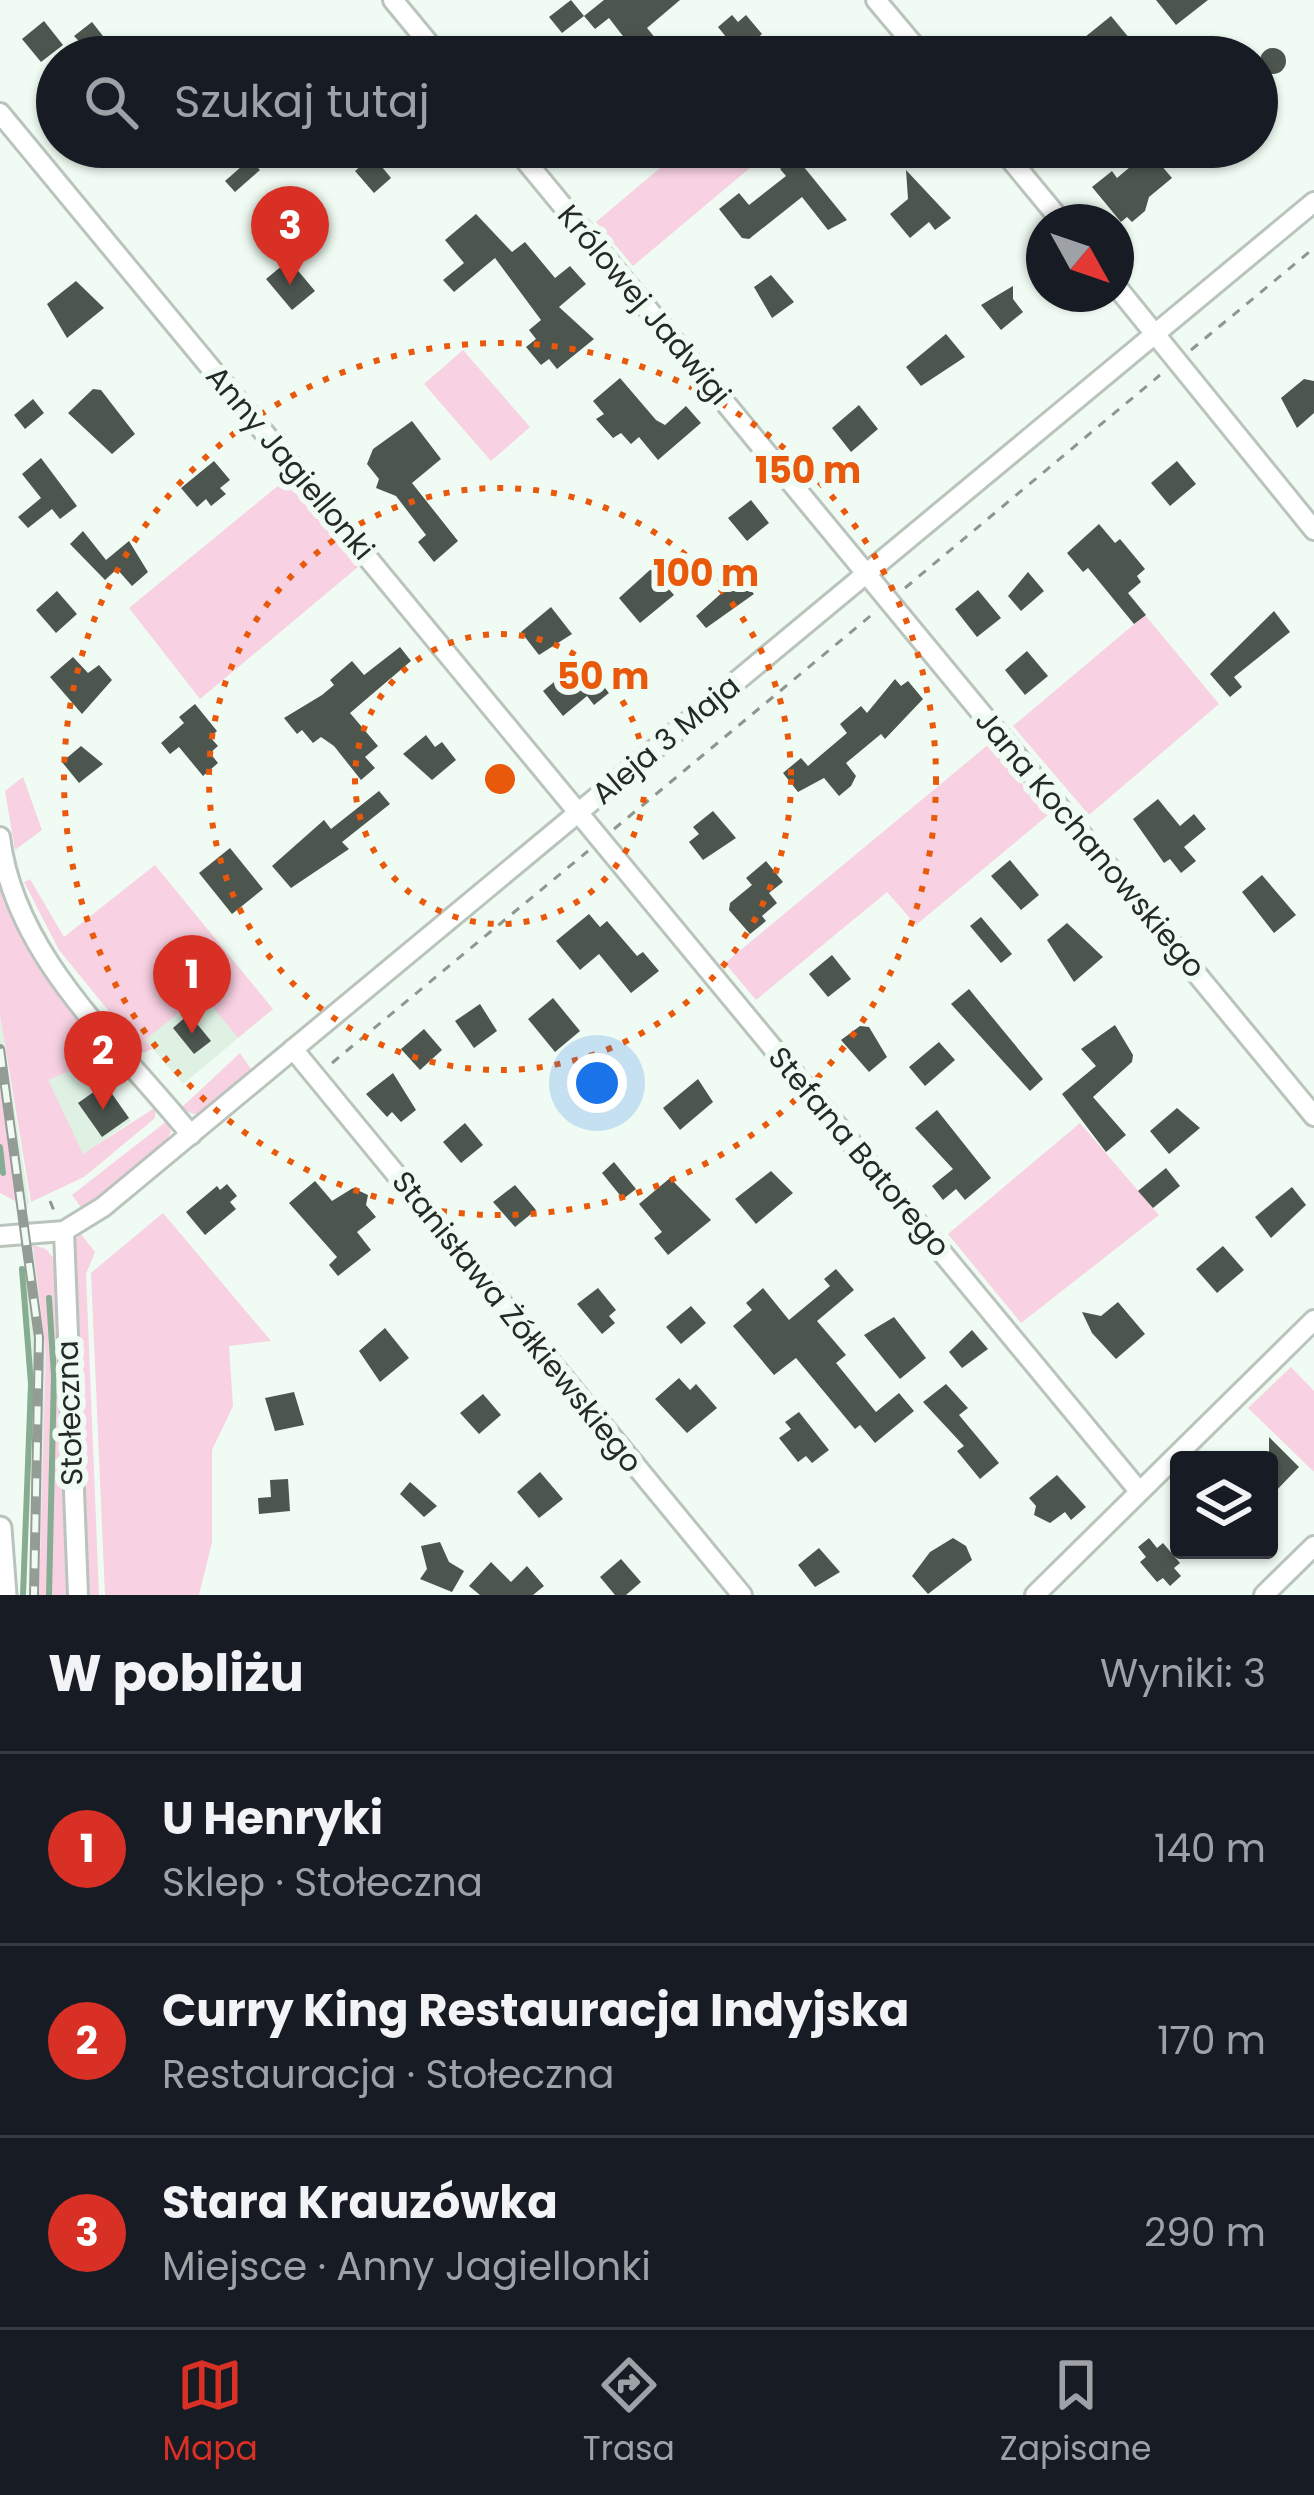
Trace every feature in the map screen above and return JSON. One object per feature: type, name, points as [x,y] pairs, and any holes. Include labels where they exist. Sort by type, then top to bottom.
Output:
[{"type":"street","points":[[393,0],[423,36]]},
{"type":"street","points":[[876,0],[906,36]]},
{"type":"street","name":"Anny Jagiellonki","points":[[0,113],[36,157]]},
{"type":"street","name":"Anny Jagiellonki","points":[[45,168],[579,813]]},
{"type":"street","name":"Królowej Jadwigi","points":[[531,168],[866,573]]},
{"type":"street","points":[[1017,168],[1047,204]]},
{"type":"street","name":"Aleja 3 Maja","points":[[0,1237],[64,1231],[103,1208],[1314,202]]},
{"type":"street","points":[[1134,308],[1314,530]]},
{"type":"street","name":"Jana Kochanowskiego","points":[[866,573],[1314,1116]]},
{"type":"street","name":"Stefana Batorego","points":[[579,813],[1139,1491]]},
{"type":"street","points":[[0,837],[11,890],[44,956],[190,1135]]},
{"type":"street","name":"Stanisława Żółkiewskiego","points":[[293,1049],[742,1595]]},
{"type":"street","name":"Stołeczna","points":[[64,1231],[78,1595]]},
{"type":"street","points":[[1035,1595],[1314,1320]]},
{"type":"street","points":[[0,1528],[5,1595]]},
{"type":"street","points":[[1264,1595],[1314,1546]]},
{"type":"path","points":[[324,1070],[1314,248]]},
{"type":"shaded area","points":[[660,168],[750,168],[633,266],[596,222]]},
{"type":"shaded area","points":[[463,350],[530,427],[491,461],[424,384]]},
{"type":"shaded area","points":[[285,480],[358,567],[200,699],[129,608]]},
{"type":"shaded area","points":[[1145,615],[1219,704],[1089,815],[1013,726]]},
{"type":"shaded area","points":[[989,744],[1048,815],[916,925],[887,892],[756,1000],[725,963]]},
{"type":"shaded area","points":[[23,777],[42,830],[15,850],[5,791]]},
{"type":"shaded area","points":[[155,865],[273,1009],[238,1038],[202,994],[145,1040],[152,1049],[143,1053],[59,950],[24,882],[30,879],[64,937]]},
{"type":"shaded area","points":[[0,883],[41,965],[111,1054],[48,1080],[83,1154],[156,1107],[155,1118],[84,1177],[31,1202],[0,1015]]},
{"type":"shaded area","points":[[202,993],[238,1038],[183,1084],[145,1040]]},
{"type":"shaded area","points":[[0,1015],[31,1224],[21,1225],[0,1085]]},
{"type":"shaded area","points":[[240,1053],[251,1069],[197,1115],[180,1109]]},
{"type":"shaded area","points":[[90,1062],[131,1121],[83,1155],[47,1080]]},
{"type":"shaded area","points":[[0,1085],[2,1096],[17,1202],[0,1193]]},
{"type":"shaded area","points":[[167,1121],[171,1132],[166,1142],[82,1209],[72,1195]]},
{"type":"shaded area","points":[[1080,1123],[1159,1215],[1021,1323],[948,1234]]},
{"type":"shaded area","points":[[163,1213],[271,1341],[229,1346],[233,1406],[212,1450],[212,1542],[199,1595],[105,1595],[91,1273]]},
{"type":"shaded area","points":[[81,1234],[95,1252],[86,1274],[99,1595],[87,1595],[73,1242]]},
{"type":"shaded area","points":[[33,1245],[46,1354],[39,1595],[29,1595],[35,1402],[23,1246]]},
{"type":"shaded area","points":[[33,1245],[46,1249],[54,1259],[69,1595],[39,1595],[46,1354]]},
{"type":"shaded area","points":[[1291,1367],[1314,1391],[1314,1472],[1248,1408]]},
{"type":"building","points":[[571,0],[584,16],[562,33],[549,17]]},
{"type":"building","points":[[604,0],[680,0],[647,28],[654,36],[623,36],[609,18],[595,29],[584,16]]},
{"type":"building","points":[[1156,0],[1208,0],[1176,25]]},
{"type":"building","points":[[732,15],[738,22],[746,15],[762,34],[725,36],[718,27]]},
{"type":"building","points":[[1111,16],[1128,36],[1086,36]]},
{"type":"building","points":[[44,21],[56,36],[36,36],[36,56],[22,39]]},
{"type":"building","points":[[92,22],[103,36],[74,36]]},
{"type":"building","points":[[1278,49],[1285,56],[1285,66],[1278,73]]},
{"type":"building","points":[[240,168],[260,170],[235,192],[225,181]]},
{"type":"building","points":[[383,168],[391,178],[374,193],[355,171]]},
{"type":"building","points":[[805,168],[847,220],[828,230],[802,197],[749,239],[742,238],[719,209],[739,193],[749,205],[786,176],[780,169]]},
{"type":"building","points":[[1129,168],[1163,168],[1172,178],[1149,197],[1145,211],[1134,220],[1134,204],[1106,204],[1092,187],[1112,171],[1117,178]]},
{"type":"building","points":[[906,170],[951,218],[935,230],[929,222],[910,238],[890,214],[908,199]]},
{"type":"building","points":[[476,214],[512,252],[525,242],[555,278],[570,266],[586,284],[559,307],[594,339],[557,369],[549,359],[541,365],[526,347],[536,339],[529,330],[541,320],[495,258],[454,292],[443,280],[464,263],[445,240]]},
{"type":"building","points":[[289,260],[315,291],[292,310],[266,279]]},
{"type":"building","points":[[771,275],[794,302],[772,318],[754,287]]},
{"type":"building","points":[[76,281],[104,308],[67,338],[47,304]]},
{"type":"building","points":[[1013,286],[1013,299],[1023,312],[1001,330],[981,305]]},
{"type":"building","points":[[946,334],[965,357],[921,386],[906,367]]},
{"type":"building","points":[[620,378],[665,425],[686,406],[701,423],[658,460],[639,437],[631,444],[621,433],[613,438],[596,419],[604,414],[593,401]]},
{"type":"building","points":[[1304,379],[1314,381],[1314,413],[1297,428],[1281,398]]},
{"type":"building","points":[[93,389],[101,390],[135,434],[112,454],[68,413]]},
{"type":"building","points":[[33,399],[44,413],[25,429],[14,415]]},
{"type":"building","points":[[859,405],[878,429],[851,452],[832,428]]},
{"type":"building","points":[[412,421],[441,459],[412,483],[458,541],[434,562],[418,542],[426,535],[396,496],[376,488],[379,479],[367,464],[373,449]]},
{"type":"building","points":[[41,458],[77,506],[60,519],[52,509],[28,528],[18,517],[41,498],[22,474]]},
{"type":"building","points":[[214,461],[230,480],[220,488],[226,494],[211,506],[206,499],[197,507],[181,488]]},
{"type":"building","points":[[1177,461],[1196,484],[1170,506],[1151,483]]},
{"type":"building","points":[[751,500],[769,523],[747,541],[728,518]]},
{"type":"building","points":[[1099,524],[1115,543],[1120,539],[1145,569],[1137,576],[1141,582],[1128,593],[1146,615],[1134,624],[1088,568],[1083,572],[1067,553]]},
{"type":"building","points":[[83,531],[106,560],[129,541],[148,572],[132,586],[117,569],[105,580],[70,544]]},
{"type":"building","points":[[731,568],[754,594],[706,628],[696,616],[725,590],[716,579]]},
{"type":"building","points":[[651,569],[674,595],[640,623],[619,598]]},
{"type":"building","points":[[1028,572],[1044,591],[1021,611],[1008,596]]},
{"type":"building","points":[[978,590],[1001,618],[977,637],[955,609]]},
{"type":"building","points":[[57,591],[77,614],[56,633],[36,610]]},
{"type":"building","points":[[551,607],[572,634],[539,655],[521,632]]},
{"type":"building","points":[[1274,611],[1290,632],[1234,677],[1242,687],[1230,697],[1210,674]]},
{"type":"building","points":[[400,647],[411,661],[350,713],[378,746],[365,757],[375,768],[361,780],[334,746],[321,737],[313,743],[302,730],[297,734],[284,718],[334,685],[330,680],[352,661],[364,675]]},
{"type":"building","points":[[1027,651],[1048,676],[1025,695],[1005,670]]},
{"type":"building","points":[[73,657],[88,673],[99,665],[112,680],[82,714],[50,677]]},
{"type":"building","points":[[575,665],[586,677],[592,672],[609,693],[594,705],[587,696],[563,716],[543,691]]},
{"type":"building","points":[[895,679],[901,686],[908,681],[923,699],[885,739],[881,734],[846,763],[856,776],[851,786],[839,796],[824,778],[798,792],[783,773],[801,758],[808,766],[847,733],[840,724],[861,706],[867,713]]},
{"type":"building","points":[[195,704],[217,731],[210,737],[218,746],[210,753],[218,763],[203,776],[179,747],[170,754],[161,743],[184,723],[179,717]]},
{"type":"building","points":[[426,735],[435,747],[442,742],[456,760],[432,780],[403,754]]},
{"type":"building","points":[[81,746],[103,764],[79,783],[62,762]]},
{"type":"building","points":[[379,791],[390,804],[342,842],[349,849],[291,888],[272,866],[324,820],[331,829]]},
{"type":"building","points":[[1158,799],[1180,826],[1194,814],[1206,829],[1184,847],[1196,861],[1181,873],[1170,859],[1164,863],[1133,819]]},
{"type":"building","points":[[713,811],[736,838],[703,860],[689,842],[699,834],[693,827]]},
{"type":"building","points":[[230,848],[263,889],[232,914],[199,873]]},
{"type":"building","points":[[1010,860],[1039,895],[1021,910],[991,876]]},
{"type":"building","points":[[766,861],[783,882],[769,893],[777,903],[762,916],[766,921],[750,934],[729,910],[730,903],[752,885],[746,878]]},
{"type":"building","points":[[1262,875],[1296,915],[1274,933],[1242,892]]},
{"type":"building","points":[[589,914],[600,927],[607,921],[637,956],[643,952],[659,971],[631,993],[599,954],[580,970],[556,941]]},
{"type":"building","points":[[981,917],[1012,954],[1001,963],[970,926]]},
{"type":"building","points":[[1067,923],[1103,957],[1074,982],[1047,940]]},
{"type":"building","points":[[832,955],[851,979],[828,997],[809,974]]},
{"type":"building","points":[[969,989],[1043,1079],[1030,1091],[951,1004]]},
{"type":"building","points":[[553,998],[580,1031],[555,1052],[528,1019]]},
{"type":"building","points":[[480,1004],[497,1031],[474,1048],[455,1021]]},
{"type":"building","points":[[189,1014],[211,1041],[194,1054],[173,1028]]},
{"type":"building","points":[[1115,1025],[1133,1055],[1132,1062],[1093,1097],[1126,1135],[1106,1152],[1062,1094],[1096,1066],[1081,1049]]},
{"type":"building","points":[[860,1026],[869,1027],[887,1057],[869,1072],[841,1040]]},
{"type":"building","points":[[424,1029],[442,1050],[420,1070],[401,1049]]},
{"type":"building","points":[[939,1042],[955,1060],[925,1086],[909,1067]]},
{"type":"building","points":[[393,1073],[416,1110],[401,1122],[392,1112],[387,1117],[366,1094]]},
{"type":"building","points":[[698,1079],[713,1102],[680,1130],[663,1108]]},
{"type":"building","points":[[105,1084],[129,1118],[102,1137],[78,1103]]},
{"type":"building","points":[[1177,1108],[1200,1128],[1169,1154],[1150,1131]]},
{"type":"building","points":[[937,1110],[991,1178],[965,1200],[956,1189],[943,1200],[932,1186],[953,1169],[915,1128]]},
{"type":"building","points":[[465,1123],[483,1145],[461,1163],[443,1142]]},
{"type":"building","points":[[614,1162],[636,1189],[623,1199],[602,1173]]},
{"type":"building","points":[[1166,1168],[1180,1186],[1153,1208],[1138,1191]]},
{"type":"building","points":[[771,1171],[793,1193],[756,1224],[735,1199]]},
{"type":"building","points":[[670,1178],[711,1220],[668,1255],[654,1238],[662,1232],[639,1204]]},
{"type":"building","points":[[315,1181],[332,1201],[353,1188],[368,1195],[366,1205],[376,1217],[357,1232],[371,1250],[338,1276],[329,1265],[337,1257],[289,1203]]},
{"type":"building","points":[[227,1184],[237,1196],[230,1202],[236,1209],[205,1235],[186,1212],[217,1186],[220,1190]]},
{"type":"building","points":[[515,1185],[536,1210],[515,1227],[493,1202]]},
{"type":"building","points":[[1292,1187],[1306,1205],[1271,1238],[1255,1217]]},
{"type":"building","points":[[1223,1246],[1244,1270],[1217,1293],[1196,1269]]},
{"type":"building","points":[[836,1269],[854,1290],[817,1321],[846,1355],[836,1363],[876,1412],[899,1393],[914,1411],[875,1443],[860,1425],[855,1429],[796,1358],[774,1375],[733,1326],[752,1310],[746,1303],[763,1288],[789,1320],[830,1286],[824,1279]]},
{"type":"building","points":[[598,1288],[616,1310],[609,1316],[615,1323],[602,1334],[577,1304]]},
{"type":"building","points":[[1118,1302],[1145,1334],[1116,1359],[1092,1333],[1082,1312],[1101,1316]]},
{"type":"building","points":[[691,1306],[706,1323],[681,1344],[666,1327]]},
{"type":"building","points":[[894,1317],[926,1358],[900,1379],[864,1335]]},
{"type":"building","points":[[385,1328],[409,1358],[380,1382],[359,1351]]},
{"type":"building","points":[[972,1330],[988,1349],[962,1368],[949,1352]]},
{"type":"building","points":[[679,1378],[690,1390],[696,1384],[717,1408],[687,1433],[655,1399]]},
{"type":"building","points":[[946,1384],[968,1408],[959,1415],[999,1463],[980,1479],[957,1451],[964,1446],[923,1402]]},
{"type":"building","points":[[294,1392],[304,1425],[275,1431],[265,1398]]},
{"type":"building","points":[[483,1394],[501,1415],[479,1434],[460,1413]]},
{"type":"building","points":[[799,1412],[829,1450],[812,1463],[806,1456],[798,1462],[779,1438],[791,1429],[785,1422]]},
{"type":"building","points":[[1269,1437],[1299,1467],[1278,1489],[1278,1451],[1269,1451]]},
{"type":"building","points":[[540,1472],[563,1499],[539,1518],[517,1492]]},
{"type":"building","points":[[1057,1475],[1086,1507],[1071,1520],[1065,1512],[1050,1523],[1034,1515],[1036,1506],[1029,1498]]},
{"type":"building","points":[[288,1479],[290,1511],[259,1514],[258,1498],[271,1497],[270,1480]]},
{"type":"building","points":[[410,1482],[437,1506],[424,1517],[400,1494]]},
{"type":"building","points":[[953,1538],[966,1546],[972,1560],[928,1594],[912,1576],[930,1552]]},
{"type":"building","points":[[1149,1538],[1157,1548],[1163,1543],[1170,1559],[1180,1563],[1174,1568],[1181,1576],[1170,1586],[1163,1578],[1157,1582],[1140,1562],[1146,1557],[1138,1547]]},
{"type":"building","points":[[440,1542],[449,1562],[464,1571],[452,1592],[420,1579],[427,1569],[421,1546]]},
{"type":"building","points":[[819,1548],[840,1572],[815,1587],[798,1565]]},
{"type":"building","points":[[621,1559],[641,1582],[626,1595],[615,1595],[600,1577]]},
{"type":"building","points":[[491,1562],[511,1582],[527,1566],[544,1586],[533,1595],[480,1595],[469,1586]]},
{"type":"waterway","points":[[0,1147],[3,1173]]},
{"type":"waterway","points":[[22,1269],[31,1384],[23,1595]]},
{"type":"waterway","points":[[49,1298],[54,1375],[49,1595]]},
{"type":"railway","points":[[0,1049],[39,1338],[34,1595]]},
{"type":"place","name":"Stara Krauzówka","points":[[290,285]]},
{"type":"place","name":"U Henryki","points":[[192,1034]]},
{"type":"place","name":"Curry King Restauracja Indyjska","points":[[103,1110]]}]
